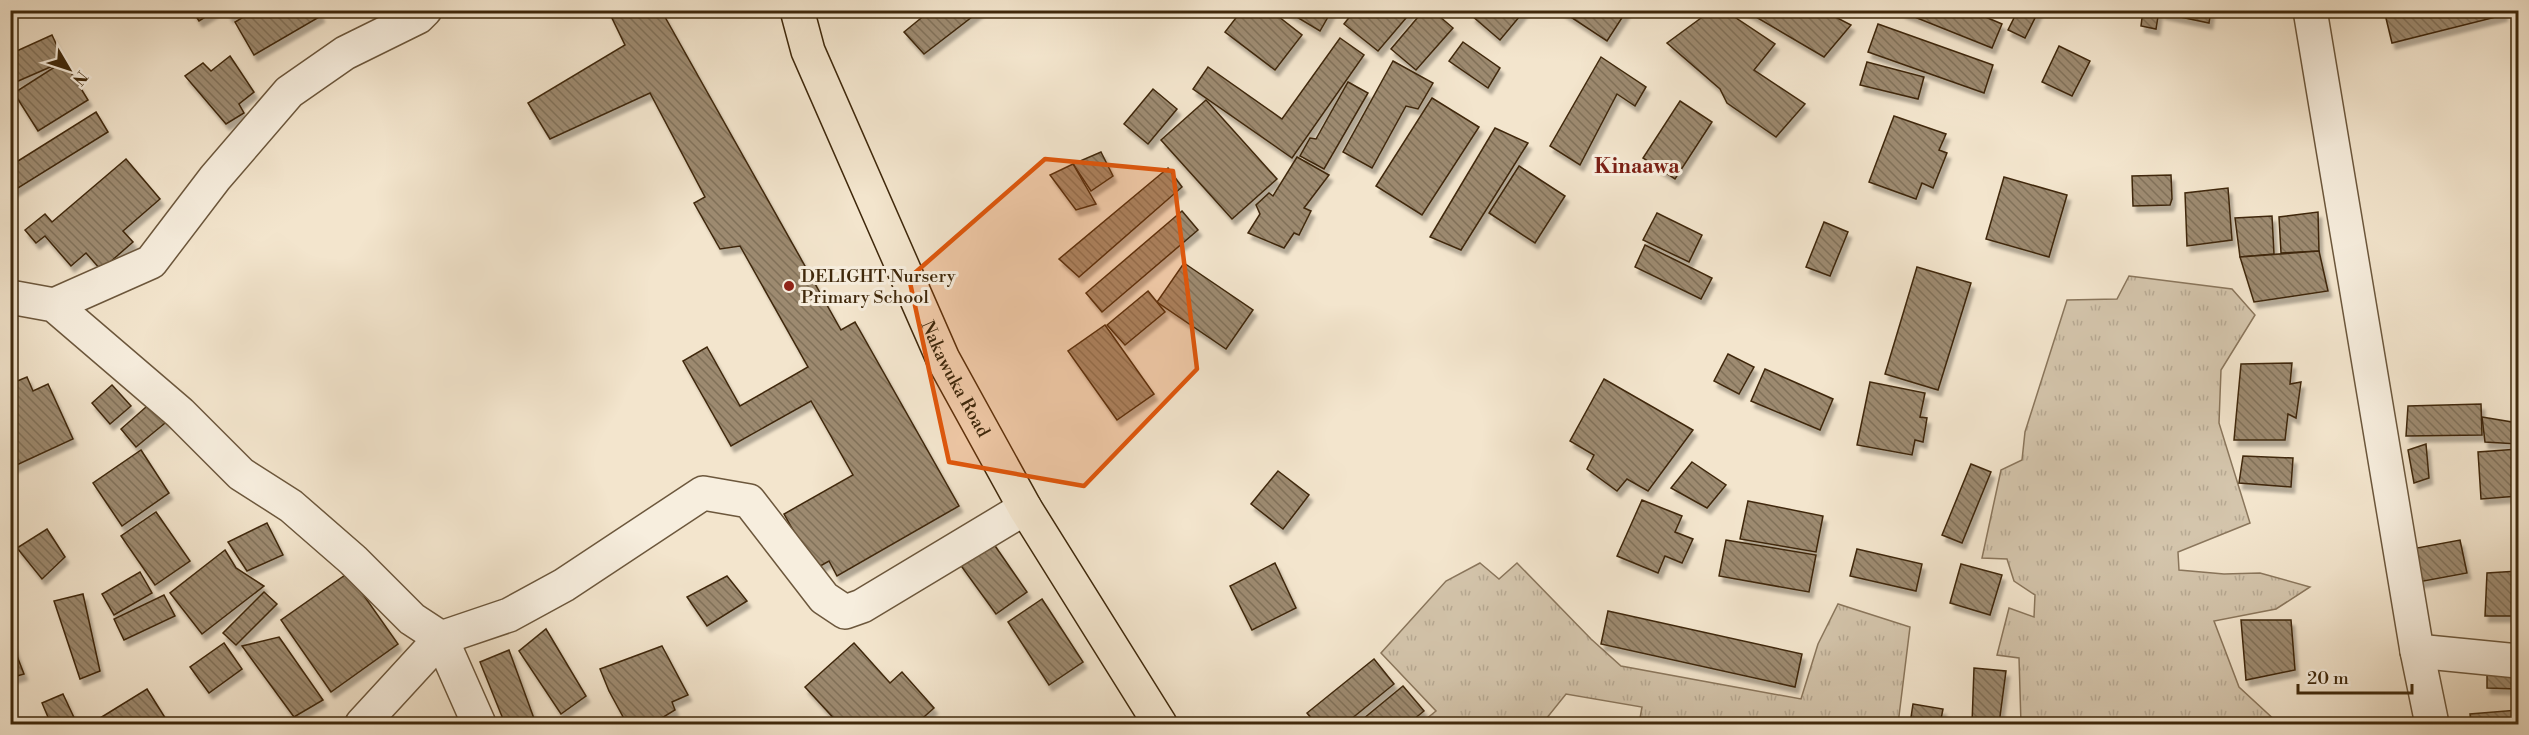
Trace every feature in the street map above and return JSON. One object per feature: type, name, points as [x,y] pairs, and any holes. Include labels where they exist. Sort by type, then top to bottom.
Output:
[{"type":"main road","name":"Nakawuka Road","points":[[797,10],[808,51],[943,359],[1025,508],[1160,724]]},
{"type":"street","points":[[54,305],[151,262],[215,178],[289,92],[345,53],[418,17],[425,10]]},
{"type":"street","points":[[2310,10],[2432,724]]},
{"type":"street","points":[[10,297],[54,305],[180,412],[241,474],[291,506],[353,560],[412,619],[441,638],[479,724]]},
{"type":"street","points":[[362,724],[441,638],[510,615],[564,585],[703,493],[749,501],[824,598],[844,612],[862,606],[1025,508]]},
{"type":"street","points":[[2418,651],[2518,661]]},
{"type":"highlighted area","points":[[1045,159],[1173,171],[1197,369],[1084,486],[949,462],[909,278]]},
{"type":"green space","points":[[2129,276],[2232,289],[2255,315],[2221,370],[2219,423],[2250,523],[2178,552],[2179,570],[2224,574],[2260,573],[2310,587],[2276,609],[2214,621],[2239,687],[2279,724],[2021,724],[2019,658],[1997,655],[2009,608],[2034,617],[2035,595],[2014,581],[2007,559],[1982,558],[2001,470],[2022,460],[2025,432],[2067,300],[2117,299]]},
{"type":"green space","points":[[1480,563],[1499,579],[1517,563],[1591,639],[1621,666],[1801,699],[1818,644],[1838,604],[1910,627],[1898,724],[1639,724],[1642,707],[1566,694],[1542,724],[1420,724],[1436,711],[1381,653],[1446,581]]},
{"type":"building","points":[[192,10],[215,10],[215,11],[199,21]]},
{"type":"building","points":[[226,10],[240,10],[230,17]]},
{"type":"building","points":[[255,10],[318,10],[321,16],[254,55],[235,22]]},
{"type":"building","name":"DELIGHT Nursery Primary School","points":[[608,10],[661,10],[841,330],[855,322],[959,506],[837,576],[829,561],[815,569],[784,514],[853,475],[811,401],[731,446],[683,361],[707,347],[740,406],[808,367],[740,246],[720,249],[694,203],[705,197],[650,93],[550,139],[528,103],[625,45]]},
{"type":"building","points":[[931,10],[981,10],[924,54],[904,32]]},
{"type":"building","points":[[1242,10],[1270,10],[1302,35],[1275,70],[1225,32]]},
{"type":"building","points":[[1285,10],[1332,10],[1320,31]]},
{"type":"building","points":[[1355,10],[1412,11],[1378,51],[1344,24]]},
{"type":"building","points":[[1424,10],[1432,10],[1453,28],[1416,70],[1391,49]]},
{"type":"building","points":[[1477,10],[1525,10],[1500,40],[1472,16]]},
{"type":"building","points":[[1560,10],[1627,10],[1607,41]]},
{"type":"building","points":[[1712,10],[1724,10],[1775,44],[1754,70],[1805,104],[1776,137],[1727,103],[1720,89],[1667,43]]},
{"type":"building","points":[[1744,10],[1822,10],[1851,25],[1824,57]]},
{"type":"building","points":[[1902,10],[1969,10],[2002,24],[1992,48],[1902,12]]},
{"type":"building","points":[[2018,10],[2039,10],[2025,38],[2008,30]]},
{"type":"building","points":[[2143,10],[2159,10],[2156,29],[2141,26]]},
{"type":"building","points":[[2162,10],[2211,10],[2209,23],[2161,13]]},
{"type":"building","points":[[2384,10],[2503,10],[2504,15],[2392,43]]},
{"type":"building","points":[[1878,24],[1993,65],[1984,93],[1868,52]]},
{"type":"building","points":[[52,35],[64,61],[16,82],[10,70],[10,54]]},
{"type":"building","points":[[1340,38],[1364,55],[1292,158],[1193,89],[1208,67],[1282,119]]},
{"type":"building","points":[[1463,42],[1500,68],[1488,88],[1449,61]]},
{"type":"building","points":[[2059,46],[2090,61],[2072,96],[2042,82]]},
{"type":"building","points":[[230,56],[254,92],[239,104],[244,113],[226,124],[185,76],[203,63],[211,71]]},
{"type":"building","points":[[1601,57],[1646,87],[1635,106],[1617,94],[1580,165],[1550,146]]},
{"type":"building","points":[[64,61],[88,100],[38,131],[14,93]]},
{"type":"building","points":[[1393,61],[1433,83],[1418,109],[1406,106],[1372,168],[1343,152]]},
{"type":"building","points":[[1867,62],[1924,77],[1918,99],[1860,85]]},
{"type":"building","points":[[1348,82],[1368,93],[1324,169],[1300,156],[1310,138],[1316,139]]},
{"type":"building","points":[[1153,89],[1177,109],[1148,144],[1124,124]]},
{"type":"building","points":[[1432,98],[1479,127],[1422,215],[1376,186]]},
{"type":"building","points":[[1206,100],[1277,179],[1232,219],[1161,140]]},
{"type":"building","points":[[1680,101],[1712,122],[1675,179],[1643,158]]},
{"type":"building","points":[[96,112],[108,132],[10,193],[10,166]]},
{"type":"building","points":[[1894,116],[1946,134],[1939,150],[1947,153],[1933,188],[1922,183],[1916,199],[1869,182]]},
{"type":"building","points":[[1495,128],[1528,143],[1461,250],[1430,237]]},
{"type":"building","points":[[1101,152],[1113,176],[1091,191],[1073,164]]},
{"type":"building","points":[[1297,157],[1329,175],[1304,208],[1311,211],[1299,235],[1294,233],[1284,248],[1248,233],[1260,214],[1256,205],[1269,193],[1273,196]]},
{"type":"building","points":[[126,159],[160,199],[123,231],[133,242],[101,270],[86,253],[71,266],[45,236],[36,243],[25,230],[45,214],[52,222]]},
{"type":"building","points":[[1073,164],[1096,204],[1076,210],[1050,175]]},
{"type":"building","points":[[1519,166],[1565,196],[1535,243],[1489,213]]},
{"type":"building","points":[[1168,168],[1182,187],[1079,277],[1059,259]]},
{"type":"building","points":[[2171,175],[2170,205],[2133,206],[2132,176]]},
{"type":"building","points":[[2004,177],[2067,195],[2049,257],[1986,239]]},
{"type":"building","points":[[2228,188],[2232,240],[2187,246],[2185,193]]},
{"type":"building","points":[[1182,211],[1198,230],[1102,312],[1086,293]]},
{"type":"building","points":[[2318,212],[2319,251],[2281,253],[2279,217]]},
{"type":"building","points":[[1657,213],[1702,235],[1689,262],[1643,240]]},
{"type":"building","points":[[2272,216],[2274,254],[2240,257],[2235,218]]},
{"type":"building","points":[[1824,222],[1848,232],[1830,276],[1806,267]]},
{"type":"building","points":[[1645,245],[1712,278],[1701,299],[1635,267]]},
{"type":"building","points":[[2319,251],[2328,291],[2254,302],[2240,257]]},
{"type":"building","points":[[1184,263],[1253,310],[1226,349],[1157,302]]},
{"type":"building","points":[[1917,267],[1971,283],[1938,390],[1885,374]]},
{"type":"building","points":[[1148,291],[1165,312],[1125,345],[1107,325]]},
{"type":"building","points":[[1105,325],[1154,394],[1117,420],[1068,351]]},
{"type":"building","points":[[1728,354],[1754,367],[1739,394],[1714,381]]},
{"type":"building","points":[[2292,363],[2290,384],[2301,382],[2296,418],[2288,414],[2285,440],[2234,440],[2241,364]]},
{"type":"building","points":[[1765,369],[1833,399],[1820,430],[1751,401]]},
{"type":"building","points":[[27,377],[33,391],[48,384],[73,439],[10,468],[10,384]]},
{"type":"building","points":[[1604,379],[1693,430],[1648,491],[1627,479],[1617,491],[1587,469],[1594,455],[1570,441]]},
{"type":"building","points":[[1870,382],[1925,393],[1920,417],[1927,418],[1923,442],[1915,440],[1912,455],[1857,445]]},
{"type":"building","points":[[112,385],[131,406],[110,424],[92,403]]},
{"type":"building","points":[[154,400],[170,419],[136,447],[121,429]]},
{"type":"building","points":[[2481,404],[2482,435],[2406,436],[2408,406]]},
{"type":"building","points":[[2482,417],[2518,423],[2518,444],[2485,442]]},
{"type":"building","points":[[2426,444],[2429,478],[2414,483],[2408,450]]},
{"type":"building","points":[[2518,449],[2518,496],[2481,499],[2478,452]]},
{"type":"building","points":[[141,450],[169,493],[122,526],[93,483]]},
{"type":"building","points":[[2243,456],[2293,458],[2291,487],[2239,483]]},
{"type":"building","points":[[1692,462],[1726,485],[1707,508],[1671,488]]},
{"type":"building","points":[[1971,464],[1991,472],[1962,543],[1942,535]]},
{"type":"building","points":[[1278,471],[1309,495],[1283,529],[1251,504]]},
{"type":"building","points":[[1642,500],[1682,516],[1675,532],[1693,539],[1682,563],[1665,556],[1658,573],[1617,556]]},
{"type":"building","points":[[1748,501],[1823,516],[1816,552],[1740,539]]},
{"type":"building","points":[[156,512],[190,561],[155,585],[121,536]]},
{"type":"building","points":[[267,523],[283,555],[247,571],[228,542]]},
{"type":"building","points":[[47,529],[65,557],[42,579],[17,548]]},
{"type":"building","points":[[991,540],[1027,592],[996,614],[959,563]]},
{"type":"building","points":[[1726,540],[1816,555],[1809,592],[1719,576]]},
{"type":"building","points":[[2460,540],[2467,573],[2413,583],[2406,550]]},
{"type":"building","points":[[1857,549],[1922,564],[1916,591],[1850,576]]},
{"type":"building","points":[[225,550],[236,568],[264,586],[202,634],[170,593]]},
{"type":"building","points":[[1275,563],[1296,608],[1252,630],[1230,586]]},
{"type":"building","points":[[1961,564],[2002,575],[1990,615],[1950,603]]},
{"type":"building","points":[[2518,571],[2518,616],[2485,616],[2487,573]]},
{"type":"building","points":[[140,572],[152,593],[114,615],[102,594]]},
{"type":"building","points":[[348,573],[398,644],[331,692],[281,620]]},
{"type":"building","points":[[727,576],[747,601],[707,626],[687,597]]},
{"type":"building","points":[[264,592],[277,604],[236,645],[223,633]]},
{"type":"building","points":[[83,594],[100,671],[80,679],[54,601]]},
{"type":"building","points":[[164,595],[175,616],[124,640],[114,619]]},
{"type":"building","points":[[1042,599],[1083,662],[1049,685],[1008,622]]},
{"type":"building","points":[[1608,611],[1802,654],[1795,687],[1601,644]]},
{"type":"building","points":[[2241,620],[2291,620],[2295,670],[2246,680]]},
{"type":"building","points":[[546,629],[586,696],[561,714],[519,651]]},
{"type":"building","points":[[279,637],[323,700],[294,717],[242,646]]},
{"type":"building","points":[[10,638],[24,674],[10,678]]},
{"type":"building","points":[[224,643],[242,669],[209,693],[190,667]]},
{"type":"building","points":[[854,643],[890,683],[902,672],[934,708],[916,724],[839,724],[805,687]]},
{"type":"building","points":[[662,646],[688,695],[672,702],[675,710],[652,724],[627,724],[600,669]]},
{"type":"building","points":[[509,650],[536,724],[505,724],[480,662]]},
{"type":"building","points":[[1374,659],[1394,684],[1345,724],[1316,724],[1307,713]]},
{"type":"building","points":[[2487,663],[2518,667],[2518,689],[2487,688]]},
{"type":"building","points":[[1974,668],[2006,671],[1999,724],[1972,724]]},
{"type":"building","points":[[1403,686],[1424,711],[1408,724],[1357,724]]},
{"type":"building","points":[[147,689],[169,724],[92,723]]},
{"type":"building","points":[[63,694],[77,724],[51,724],[42,703]]},
{"type":"building","points":[[1913,704],[1943,709],[1940,724],[1910,724]]},
{"type":"building","points":[[2518,710],[2518,724],[2471,724],[2470,714]]},
{"type":"building","points":[[1064,718],[1067,724],[1051,724]]},
{"type":"place","name":"DELIGHT Nursery Primary School","points":[[789,286]]},
{"type":"district","name":"Kinaawa","points":[[1637,167]]}]
